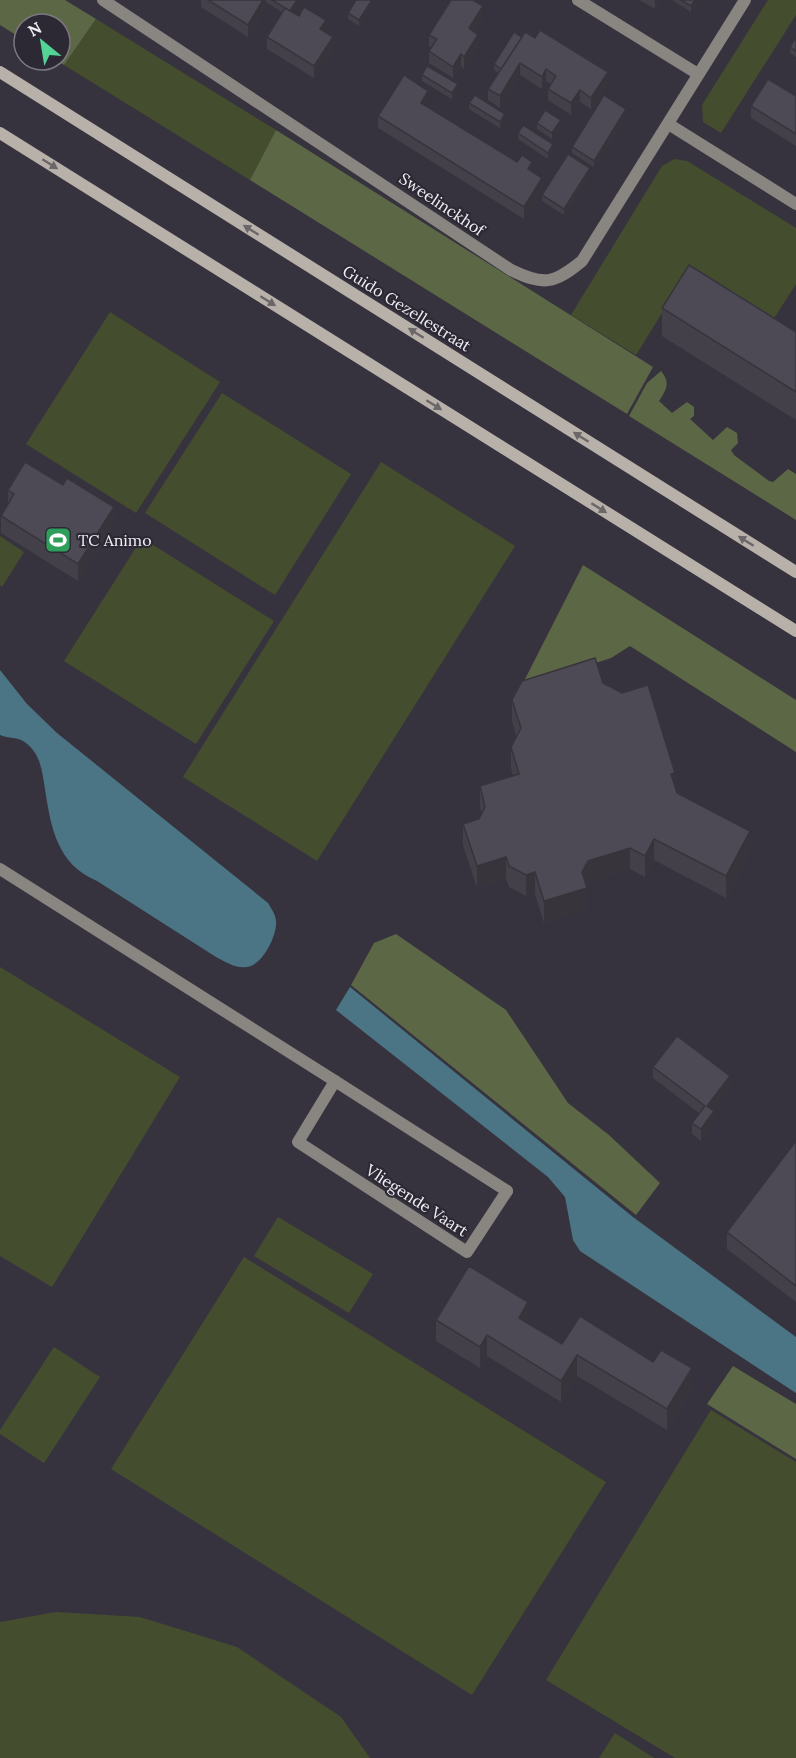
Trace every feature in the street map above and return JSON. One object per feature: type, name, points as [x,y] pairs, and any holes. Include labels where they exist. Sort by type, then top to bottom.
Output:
[{"type":"main road","name":"Guido Gezellestraat","points":[[0,72],[796,572]]},
{"type":"main road","points":[[0,133],[796,631]]},
{"type":"street","name":"Sweelinckhof","points":[[103,0],[511,270],[534,281],[560,280],[582,261],[670,124],[745,0]]},
{"type":"street","points":[[578,0],[699,74]]},
{"type":"street","points":[[670,124],[796,204]]},
{"type":"street","name":"Vliegende Vaart","points":[[0,870],[335,1081],[507,1191],[467,1252],[298,1142],[335,1081]]},
{"type":"green space","points":[[0,0],[65,0],[96,19],[72,54],[72,12],[12,12],[12,32],[0,25]]},
{"type":"green space","points":[[768,0],[796,0],[796,15],[721,133],[703,122],[702,105]]},
{"type":"green space","points":[[96,19],[276,130],[250,180],[72,70],[72,54]]},
{"type":"green space","points":[[276,130],[653,367],[627,414],[250,180]]},
{"type":"green space","points":[[674,159],[687,161],[796,228],[796,284],[771,323],[688,271],[636,355],[571,315],[662,166]]},
{"type":"green space","points":[[110,312],[220,382],[136,513],[26,444]]},
{"type":"green space","points":[[661,371],[667,383],[659,401],[672,413],[687,402],[694,407],[694,416],[690,419],[713,440],[727,427],[737,433],[738,443],[731,450],[734,455],[769,481],[773,482],[788,469],[796,474],[796,520],[629,416],[647,383]]},
{"type":"green space","points":[[222,393],[351,474],[275,595],[145,513]]},
{"type":"green space","points":[[381,462],[515,546],[317,861],[183,777]]},
{"type":"green space","points":[[0,536],[24,552],[2,587],[0,585]]},
{"type":"green space","points":[[142,538],[274,621],[196,744],[64,661]]},
{"type":"green space","points":[[583,565],[796,700],[796,752],[630,646],[611,658],[521,687]]},
{"type":"green space","points":[[396,934],[506,1010],[568,1103],[609,1135],[660,1183],[636,1215],[351,985],[374,943]]},
{"type":"green space","points":[[0,967],[180,1077],[52,1287],[0,1256]]},
{"type":"green space","points":[[278,1217],[373,1274],[349,1313],[254,1256]]},
{"type":"green space","points":[[244,1257],[606,1482],[472,1695],[111,1469]]},
{"type":"green space","points":[[54,1347],[100,1377],[44,1463],[0,1434],[0,1430]]},
{"type":"green space","points":[[733,1366],[796,1404],[796,1459],[707,1404]]},
{"type":"green space","points":[[711,1410],[796,1462],[796,1758],[675,1758],[546,1680]]},
{"type":"green space","points":[[56,1612],[140,1617],[237,1647],[341,1717],[370,1758],[0,1758],[0,1622]]},
{"type":"green space","points":[[615,1733],[654,1758],[599,1758]]},
{"type":"water","points":[[0,670],[27,704],[57,733],[268,903],[276,919],[275,931],[267,950],[258,962],[243,967],[235,966],[216,957],[73,865],[58,843],[54,831],[38,758],[23,741],[0,735]]},
{"type":"water","points":[[350,987],[633,1217],[796,1337],[796,1393],[580,1251],[573,1240],[565,1197],[548,1177],[336,1010]]},
{"type":"building","points":[[208,0],[263,0],[248,25]]},
{"type":"building","points":[[272,0],[297,0],[290,11]]},
{"type":"building","points":[[356,0],[372,0],[359,20],[348,13]]},
{"type":"building","points":[[451,0],[473,0],[483,6],[469,28],[478,35],[464,57],[461,54],[453,67],[429,51],[437,39],[429,35]]},
{"type":"building","points":[[681,0],[695,0],[691,6]]},
{"type":"building","points":[[304,7],[326,20],[320,29],[333,37],[314,66],[267,37],[285,8],[299,16]]},
{"type":"building","points":[[540,30],[608,72],[591,98],[580,90],[571,103],[548,89],[556,76],[546,69],[542,77],[520,63],[500,96],[488,89],[525,32],[535,38]]},
{"type":"building","points":[[514,32],[522,37],[501,69],[494,64]]},
{"type":"building","points":[[796,37],[796,51],[790,47]]},
{"type":"building","points":[[427,66],[458,84],[452,93],[422,75]]},
{"type":"building","points":[[404,75],[428,91],[421,103],[517,162],[522,155],[532,162],[528,169],[542,178],[524,207],[378,116]]},
{"type":"building","points":[[768,79],[796,96],[796,134],[751,106]]},
{"type":"building","points":[[475,95],[505,114],[500,122],[469,103]]},
{"type":"building","points":[[604,95],[626,109],[594,161],[572,147]]},
{"type":"building","points":[[545,110],[561,120],[552,133],[537,123]]},
{"type":"building","points":[[523,125],[553,144],[548,153],[518,133]]},
{"type":"building","points":[[568,154],[590,168],[564,209],[542,195]]},
{"type":"building","points":[[689,265],[796,332],[796,392],[662,308]]},
{"type":"building","points":[[25,462],[63,485],[67,478],[114,507],[78,564],[1,516],[14,494],[8,490]]},
{"type":"building","points":[[595,658],[603,683],[622,693],[648,685],[675,773],[671,774],[677,793],[750,831],[726,876],[654,839],[645,856],[630,848],[588,861],[582,872],[587,888],[544,901],[535,872],[526,875],[509,866],[506,857],[477,866],[463,824],[479,819],[485,807],[480,786],[519,774],[511,747],[521,728],[512,700],[522,681]]},
{"type":"building","points":[[677,1036],[730,1076],[707,1106],[714,1111],[701,1129],[692,1123],[705,1106],[653,1067]]},
{"type":"building","points":[[796,1141],[796,1286],[727,1232]]},
{"type":"building","points":[[469,1266],[528,1302],[519,1318],[562,1344],[580,1316],[653,1362],[661,1350],[692,1368],[667,1409],[577,1355],[561,1381],[487,1335],[480,1347],[436,1320]]},
{"type":"place","name":"TC Animo","points":[[58,540]]}]
